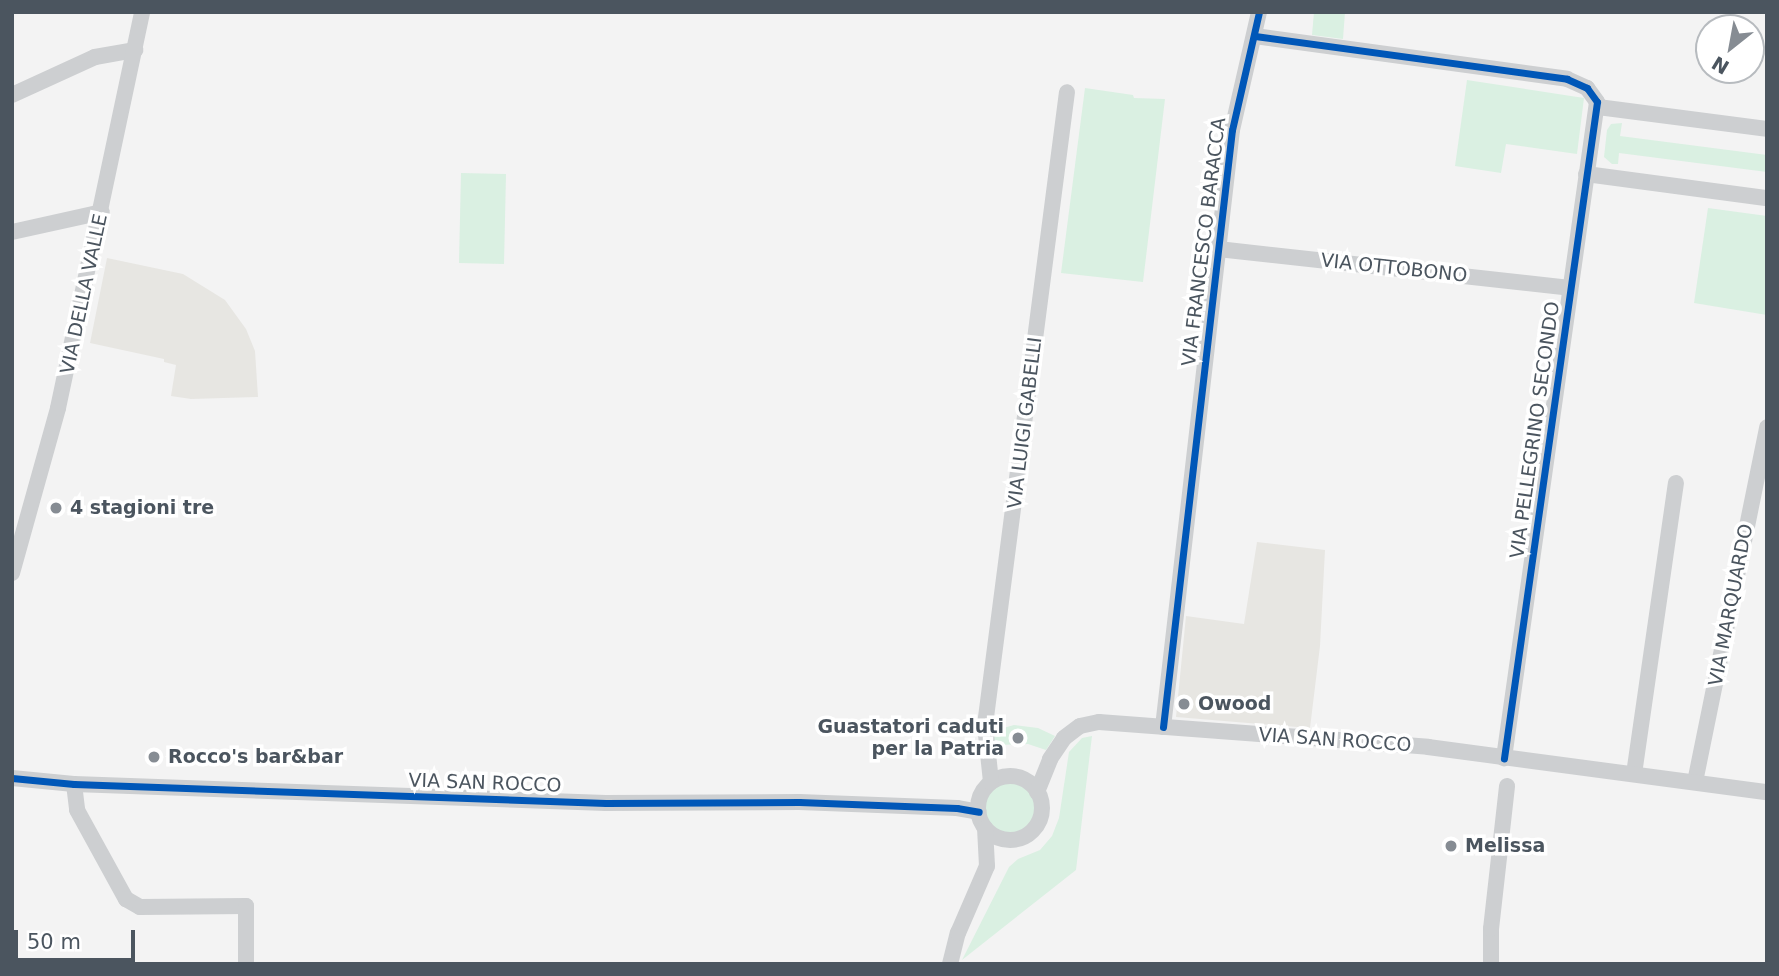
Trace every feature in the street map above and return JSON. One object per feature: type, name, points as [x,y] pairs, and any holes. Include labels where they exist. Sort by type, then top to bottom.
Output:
[{"type":"street","name":"VIA DELLA VALLE","points":[[12,573],[58,408],[102,212],[142,12]]},
{"type":"street","name":"VIA FRANCESCO BARACCA","points":[[1163,727],[1237,100],[1259,12]]},
{"type":"street","points":[[1255,36],[1567,79],[1587,88],[1598,107],[1767,129]]},
{"type":"street","points":[[12,95],[95,57],[135,50]]},
{"type":"street","name":"VIA LUIGI GABELLI","points":[[991,782],[985,725],[1067,92]]},
{"type":"street","name":"VIA PELLEGRINO SECONDO","points":[[1504,758],[1586,174],[1598,107]]},
{"type":"street","points":[[1586,174],[1767,198]]},
{"type":"street","points":[[12,232],[102,212]]},
{"type":"street","name":"VIA OTTOBONO","points":[[1218,249],[1570,288]]},
{"type":"street","name":"VIA MARQUARDO","points":[[1695,782],[1767,427]]},
{"type":"street","points":[[1634,774],[1676,483]]},
{"type":"street","name":"VIA SAN ROCCO","points":[[1037,792],[1050,759],[1069,732],[1086,724],[1099,722],[1403,745],[1767,792]]},
{"type":"street","points":[[990,754],[1007,776]]},
{"type":"street","name":"VIA SAN ROCCO","points":[[1024,779],[1050,759]]},
{"type":"street","points":[[950,964],[958,933],[987,866],[1039,821],[1041,801],[1037,792],[1024,779],[1007,776],[991,782],[978,808],[985,828],[987,866]]},
{"type":"street","name":"VIA SAN ROCCO","points":[[12,778],[74,784],[606,803],[788,801],[978,808]]},
{"type":"street","points":[[74,784],[77,810],[122,895],[141,907],[246,906],[246,964]]},
{"type":"street","points":[[1491,964],[1491,929],[1507,786]]},
{"type":"street","points":[[985,828],[999,838],[1017,839]]},
{"type":"shaded area","points":[[107,258],[183,274],[225,300],[246,329],[255,351],[258,397],[191,399],[171,396],[176,365],[164,362],[164,359],[90,343]]},
{"type":"shaded area","points":[[1257,542],[1325,550],[1320,646],[1310,728],[1176,717],[1186,616],[1244,624]]},
{"type":"green space","points":[[1314,12],[1345,12],[1343,39],[1312,35]]},
{"type":"green space","points":[[1467,80],[1584,98],[1577,154],[1506,144],[1501,173],[1455,166]]},
{"type":"green space","points":[[1085,88],[1133,95],[1134,98],[1165,99],[1143,282],[1061,273]]},
{"type":"green space","points":[[1622,123],[1620,136],[1767,155],[1767,172],[1619,153],[1618,164],[1612,164],[1604,157],[1607,130],[1611,124]]},
{"type":"green space","points":[[461,173],[506,174],[504,264],[459,263]]},
{"type":"green space","points":[[1708,208],[1767,216],[1767,315],[1694,303]]},
{"type":"green space","points":[[1014,725],[1038,728],[1055,736],[1046,750],[1028,744],[999,745],[997,740],[977,742],[982,740],[981,726],[996,730]]},
{"type":"green space","points":[[1092,736],[1076,870],[962,960],[1009,867],[1018,859],[1040,850],[1052,836],[1059,818],[1069,752],[1082,738]]},
{"type":"green space","points":[[1010,780],[1025,785],[1033,793],[1038,808],[1033,823],[1025,831],[1010,836],[995,831],[987,823],[982,808],[987,793],[995,785]]},
{"type":"cycle path","points":[[1163,727],[1232,130],[1259,12]]},
{"type":"cycle path","points":[[1255,36],[1567,79],[1587,88],[1597,102],[1504,758]]},
{"type":"cycle path","points":[[12,778],[74,784],[606,803],[799,802],[957,808],[979,812]]},
{"type":"place","name":"4 stagioni tre","points":[[56,508]]},
{"type":"place","name":"Owood","points":[[1184,704]]},
{"type":"place","name":"Guastatori caduti per la Patria","points":[[1018,738]]},
{"type":"place","name":"Rocco's bar&bar","points":[[154,757]]},
{"type":"place","name":"Melissa","points":[[1451,846]]}]
